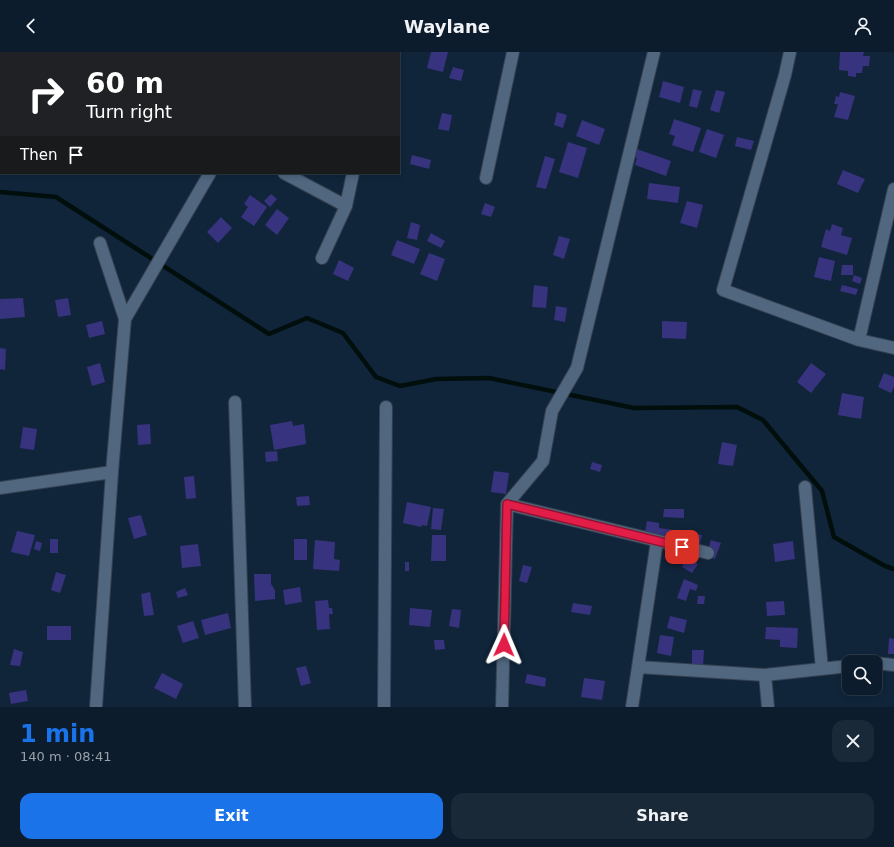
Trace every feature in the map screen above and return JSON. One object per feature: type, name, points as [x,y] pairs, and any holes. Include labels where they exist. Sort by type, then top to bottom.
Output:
[{"type":"street","points":[[486,178],[513,52]]},
{"type":"street","points":[[502,707],[507,504],[543,461],[552,412],[577,368],[654,52]]},
{"type":"street","points":[[790,52],[723,290],[859,340],[894,348]]},
{"type":"street","points":[[125,319],[209,174]]},
{"type":"street","points":[[286,174],[346,206]]},
{"type":"street","points":[[322,258],[346,206],[353,174]]},
{"type":"street","points":[[859,340],[894,189]]},
{"type":"street","points":[[96,707],[112,472],[125,319],[100,243]]},
{"type":"street","points":[[235,402],[245,707]]},
{"type":"street","points":[[384,707],[386,407]]},
{"type":"street","points":[[0,488],[112,472]]},
{"type":"street","points":[[805,487],[822,669]]},
{"type":"street","points":[[507,504],[708,553]]},
{"type":"street","points":[[632,707],[657,541]]},
{"type":"street","points":[[882,664],[894,665]]},
{"type":"street","points":[[638,667],[765,675],[842,667]]},
{"type":"street","points":[[765,675],[768,707]]},
{"type":"building","points":[[431,52],[448,52],[443,72],[427,68]]},
{"type":"building","points":[[840,52],[864,52],[863,56],[870,56],[869,66],[863,66],[862,73],[856,73],[856,77],[848,76],[848,71],[839,70]]},
{"type":"building","points":[[453,67],[464,70],[461,81],[449,78]]},
{"type":"building","points":[[663,81],[684,87],[680,103],[659,97]]},
{"type":"building","points":[[693,89],[702,91],[697,108],[689,106]]},
{"type":"building","points":[[716,90],[725,92],[719,113],[710,110]]},
{"type":"building","points":[[840,92],[855,96],[848,120],[834,117],[838,104],[834,104],[836,96],[839,97]]},
{"type":"building","points":[[557,112],[567,115],[563,128],[554,125]]},
{"type":"building","points":[[442,113],[452,115],[449,131],[438,129]]},
{"type":"building","points":[[674,119],[701,128],[693,152],[672,145],[675,136],[669,134]]},
{"type":"building","points":[[582,120],[605,129],[599,145],[576,136]]},
{"type":"building","points":[[707,129],[724,135],[716,158],[699,152]]},
{"type":"building","points":[[737,137],[754,141],[751,150],[735,146]]},
{"type":"building","points":[[568,142],[587,148],[578,178],[559,172]]},
{"type":"building","points":[[634,148],[671,161],[666,176],[635,165],[637,158],[631,155]]},
{"type":"building","points":[[412,155],[431,160],[429,169],[410,164]]},
{"type":"building","points":[[545,156],[555,159],[546,189],[536,187]]},
{"type":"building","points":[[843,170],[865,179],[858,193],[837,184]]},
{"type":"building","points":[[649,183],[680,187],[678,203],[647,199]]},
{"type":"building","points":[[271,194],[277,199],[270,207],[264,201]]},
{"type":"building","points":[[250,195],[267,207],[254,226],[241,217],[248,207],[244,204]]},
{"type":"building","points":[[687,201],[703,205],[697,228],[680,223]]},
{"type":"building","points":[[485,203],[495,207],[491,217],[481,214]]},
{"type":"building","points":[[277,209],[289,218],[277,235],[265,225]]},
{"type":"building","points":[[221,217],[232,228],[218,243],[207,232]]},
{"type":"building","points":[[411,222],[420,225],[417,240],[407,238]]},
{"type":"building","points":[[832,224],[843,228],[841,235],[852,238],[847,255],[821,247],[826,229],[830,231]]},
{"type":"building","points":[[431,233],[445,241],[441,248],[427,241]]},
{"type":"building","points":[[559,236],[570,239],[564,259],[553,255]]},
{"type":"building","points":[[397,240],[420,249],[414,264],[391,255]]},
{"type":"building","points":[[429,253],[445,259],[437,281],[420,274]]},
{"type":"building","points":[[819,257],[835,261],[831,281],[814,277]]},
{"type":"building","points":[[339,260],[354,268],[348,281],[333,274]]},
{"type":"building","points":[[842,265],[853,265],[853,275],[841,275]]},
{"type":"building","points":[[854,275],[862,278],[860,284],[852,281]]},
{"type":"building","points":[[534,285],[548,287],[546,308],[532,307]]},
{"type":"building","points":[[842,285],[858,289],[856,295],[840,291]]},
{"type":"building","points":[[23,298],[25,317],[0,319],[0,299]]},
{"type":"building","points":[[68,298],[71,315],[58,317],[55,300]]},
{"type":"building","points":[[556,306],[567,308],[565,322],[554,320]]},
{"type":"building","points":[[102,321],[105,334],[89,338],[86,325]]},
{"type":"building","points":[[662,321],[687,322],[686,339],[662,338]]},
{"type":"building","points":[[0,348],[6,349],[5,370],[0,369]]},
{"type":"building","points":[[100,363],[105,382],[92,386],[87,367]]},
{"type":"building","points":[[811,363],[826,374],[811,393],[797,382]]},
{"type":"building","points":[[884,373],[894,377],[894,387],[891,393],[878,387]]},
{"type":"building","points":[[842,393],[864,397],[861,419],[838,415]]},
{"type":"building","points":[[292,421],[293,426],[304,424],[306,444],[274,450],[270,425]]},
{"type":"building","points":[[150,424],[151,444],[138,445],[137,425]]},
{"type":"building","points":[[23,427],[37,429],[34,450],[20,448]]},
{"type":"building","points":[[722,442],[737,445],[733,466],[718,464]]},
{"type":"building","points":[[277,451],[278,461],[266,462],[265,452]]},
{"type":"building","points":[[592,462],[602,465],[600,472],[590,469]]},
{"type":"building","points":[[494,471],[509,473],[506,494],[491,492]]},
{"type":"building","points":[[194,476],[196,498],[186,499],[184,477]]},
{"type":"building","points":[[309,496],[310,505],[297,506],[296,497]]},
{"type":"building","points":[[407,502],[431,507],[427,526],[422,525],[421,527],[403,523]]},
{"type":"building","points":[[433,508],[444,509],[441,530],[431,529]]},
{"type":"building","points":[[664,509],[684,509],[684,518],[663,517]]},
{"type":"building","points":[[141,515],[147,535],[134,539],[128,518]]},
{"type":"building","points":[[647,521],[659,523],[659,528],[674,530],[673,542],[644,538]]},
{"type":"building","points":[[17,531],[35,535],[29,556],[11,552]]},
{"type":"building","points":[[686,532],[702,535],[700,544],[706,546],[705,554],[683,553]]},
{"type":"building","points":[[432,535],[446,535],[446,561],[431,561]]},
{"type":"building","points":[[50,539],[58,539],[58,553],[50,553]]},
{"type":"building","points":[[294,539],[307,539],[307,560],[294,560]]},
{"type":"building","points":[[315,540],[335,542],[334,559],[340,560],[339,571],[313,569]]},
{"type":"building","points":[[711,540],[721,543],[715,559],[706,556]]},
{"type":"building","points":[[36,541],[42,543],[40,551],[34,549]]},
{"type":"building","points":[[793,541],[795,559],[775,562],[773,544]]},
{"type":"building","points":[[198,544],[201,566],[182,568],[180,546]]},
{"type":"building","points":[[687,557],[698,564],[692,573],[682,567]]},
{"type":"building","points":[[405,562],[409,562],[409,571],[405,571]]},
{"type":"building","points":[[523,565],[532,567],[527,583],[519,581]]},
{"type":"building","points":[[56,572],[66,575],[60,593],[51,590]]},
{"type":"building","points":[[254,574],[271,574],[271,584],[275,590],[275,599],[255,601]]},
{"type":"building","points":[[684,579],[698,585],[696,591],[690,589],[686,601],[677,598]]},
{"type":"building","points":[[300,587],[302,602],[285,605],[283,590]]},
{"type":"building","points":[[185,588],[188,595],[178,598],[176,592]]},
{"type":"building","points":[[150,592],[154,615],[144,616],[141,594]]},
{"type":"building","points":[[698,596],[705,596],[704,604],[697,604]]},
{"type":"building","points":[[328,600],[329,608],[332,608],[333,614],[329,614],[330,629],[317,630],[315,601]]},
{"type":"building","points":[[784,601],[785,615],[767,616],[766,602]]},
{"type":"building","points":[[573,603],[592,606],[590,615],[571,612]]},
{"type":"building","points":[[410,608],[432,610],[430,627],[409,625]]},
{"type":"building","points":[[452,609],[461,610],[459,628],[449,626]]},
{"type":"building","points":[[228,613],[231,628],[205,635],[201,620]]},
{"type":"building","points":[[670,616],[687,620],[684,633],[667,628]]},
{"type":"building","points":[[193,621],[199,638],[183,643],[177,626]]},
{"type":"building","points":[[47,626],[71,626],[71,640],[47,640]]},
{"type":"building","points":[[766,627],[798,628],[797,648],[780,647],[780,640],[765,639]]},
{"type":"building","points":[[660,635],[674,637],[671,656],[657,653]]},
{"type":"building","points":[[889,638],[894,639],[894,654],[888,654]]},
{"type":"building","points":[[434,640],[444,640],[445,649],[435,650]]},
{"type":"building","points":[[14,649],[23,652],[20,666],[10,665]]},
{"type":"building","points":[[692,650],[704,650],[703,667],[692,666]]},
{"type":"building","points":[[306,666],[311,683],[301,686],[296,668]]},
{"type":"building","points":[[162,673],[183,684],[176,699],[154,688]]},
{"type":"building","points":[[527,674],[546,678],[545,687],[525,683]]},
{"type":"building","points":[[584,678],[605,681],[602,700],[581,697]]},
{"type":"building","points":[[26,690],[28,701],[11,704],[9,693]]},
{"type":"waterway","points":[[0,192],[56,197],[269,334],[307,318],[343,333],[376,377],[400,386],[436,379],[489,378],[634,408],[737,407],[763,420],[822,491],[834,537],[885,566],[894,569]]},
{"type":"route","points":[[504,645],[507,504],[682,547]]}]
